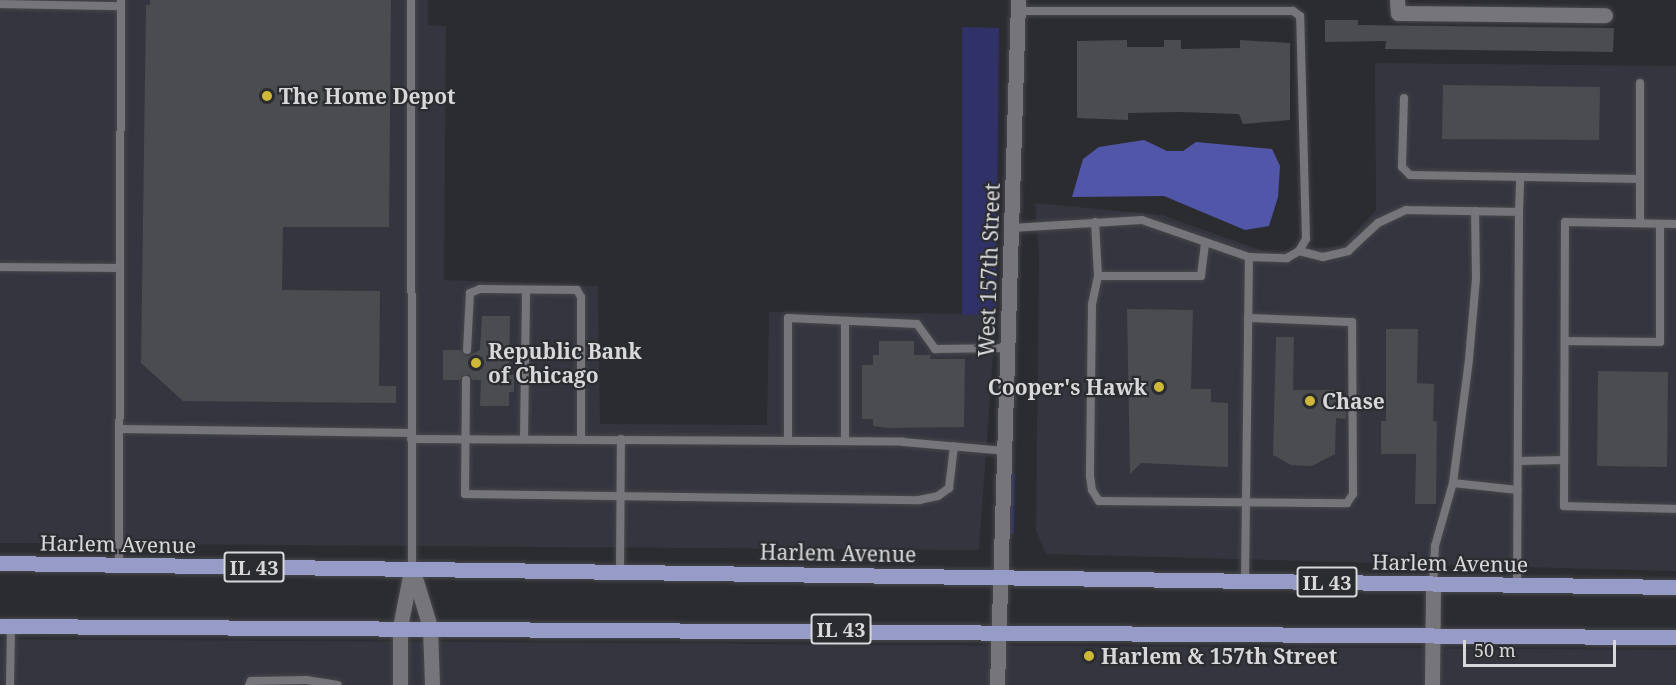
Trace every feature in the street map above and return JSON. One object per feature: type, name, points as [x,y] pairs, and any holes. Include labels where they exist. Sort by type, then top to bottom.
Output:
[{"type":"main road","name":"Harlem Avenue","points":[[0,563],[1676,587]]},
{"type":"main road","name":"IL 43","points":[[6,626],[999,630],[1676,637]]},
{"type":"street","name":"West 157th Street","points":[[997,685],[1018,5]]},
{"type":"street","points":[[1398,7],[1605,15]]},
{"type":"street","points":[[412,568],[430,627],[432,685]]},
{"type":"street","points":[[400,685],[400,627],[412,568]]},
{"type":"street","points":[[1432,685],[1433,584]]},
{"type":"lane","points":[[411,0],[412,568]]},
{"type":"lane","points":[[0,4],[120,3],[119,566]]},
{"type":"lane","points":[[1012,228],[1142,220],[1249,257],[1287,258],[1299,251],[1306,239],[1300,16],[1293,11],[1018,5]]},
{"type":"lane","points":[[1640,83],[1640,223]]},
{"type":"lane","points":[[1404,98],[1402,167],[1410,175],[1640,178]]},
{"type":"lane","points":[[1517,586],[1520,177]]},
{"type":"lane","points":[[1299,251],[1323,257],[1348,251],[1378,223],[1406,210],[1519,212]]},
{"type":"lane","points":[[1433,584],[1435,546],[1453,483],[1469,359],[1476,279],[1475,211]]},
{"type":"lane","points":[[1095,222],[1098,276],[1092,305],[1092,490],[1100,501],[1118,504],[1347,503],[1353,494],[1352,322],[1248,318]]},
{"type":"lane","points":[[1676,224],[1565,222],[1564,460],[1564,506],[1676,509]]},
{"type":"lane","points":[[1565,341],[1659,342],[1660,224]]},
{"type":"lane","points":[[1098,276],[1201,276],[1205,242]]},
{"type":"lane","points":[[1245,581],[1249,257]]},
{"type":"lane","points":[[0,267],[120,268]]},
{"type":"lane","points":[[467,350],[470,293],[480,289],[577,291],[581,297],[581,439]]},
{"type":"lane","points":[[524,439],[526,290]]},
{"type":"lane","points":[[788,440],[788,318],[845,323],[917,324],[935,349],[1008,348]]},
{"type":"lane","points":[[844,441],[845,323]]},
{"type":"lane","points":[[466,380],[465,494],[919,500],[938,496],[949,488],[954,446]]},
{"type":"lane","points":[[120,429],[465,439],[844,441],[954,446],[1005,451]]},
{"type":"lane","points":[[620,571],[621,439]]},
{"type":"lane","points":[[1518,461],[1564,460]]},
{"type":"lane","points":[[1453,483],[1518,490]]},
{"type":"lane","points":[[6,626],[10,685]]},
{"type":"lane","points":[[249,685],[251,681],[306,680],[338,685]]},
{"type":"shaded area","points":[[0,0],[428,0],[428,25],[446,26],[444,280],[598,286],[600,424],[767,425],[769,312],[996,314],[979,550],[0,543]]},
{"type":"shaded area","points":[[962,27],[999,28],[996,314],[962,315]]},
{"type":"shaded area","points":[[1375,63],[1676,66],[1676,571],[1046,554],[1036,531],[1039,257],[1035,203],[1162,215],[1269,253],[1342,246],[1376,210]]},
{"type":"shaded area","points":[[1144,140],[1167,151],[1183,151],[1196,142],[1272,149],[1280,166],[1278,197],[1269,226],[1245,230],[1164,196],[1072,197],[1083,159],[1099,147]]},
{"type":"shaded area","points":[[1010,471],[1015,474],[1014,533],[1009,537]]},
{"type":"shaded area","points":[[0,639],[1676,650],[1676,685],[0,685]]},
{"type":"building","name":"The Home Depot","points":[[150,0],[391,0],[389,227],[283,227],[282,290],[380,291],[379,386],[396,386],[396,403],[183,401],[141,363],[146,5],[150,5]]},
{"type":"building","points":[[1325,20],[1358,20],[1358,25],[1614,28],[1613,52],[1385,49],[1386,41],[1325,42]]},
{"type":"building","points":[[1127,40],[1127,47],[1164,47],[1164,40],[1181,40],[1181,49],[1240,48],[1240,40],[1290,43],[1290,120],[1243,124],[1239,114],[1180,112],[1128,113],[1128,120],[1077,118],[1077,41]]},
{"type":"building","points":[[1443,85],[1600,87],[1599,140],[1442,139]]},
{"type":"building","name":"Cooper's Hawk","points":[[1127,309],[1193,310],[1191,389],[1211,389],[1211,402],[1228,403],[1228,467],[1141,463],[1130,474]]},
{"type":"building","name":"Republic Bank of Chicago","points":[[482,316],[510,316],[509,375],[514,375],[514,392],[509,392],[509,406],[480,406],[481,380],[472,380],[469,374],[460,380],[443,380],[443,350],[461,350],[467,356],[480,350]]},
{"type":"building","points":[[1386,329],[1418,329],[1417,383],[1434,384],[1433,421],[1437,422],[1436,504],[1415,504],[1416,454],[1381,454],[1381,421],[1386,421]]},
{"type":"building","name":"Chase","points":[[1276,337],[1294,337],[1293,390],[1336,390],[1336,399],[1346,399],[1346,419],[1336,418],[1335,454],[1312,466],[1291,465],[1273,455]]},
{"type":"building","points":[[879,341],[914,341],[914,355],[931,355],[930,359],[965,359],[964,427],[888,428],[873,426],[873,419],[862,419],[862,365],[873,365],[873,355],[879,355]]},
{"type":"building","points":[[1598,371],[1668,372],[1667,467],[1597,466]]},
{"type":"place","name":"The Home Depot","points":[[267,96]]},
{"type":"place","name":"Republic Bank of Chicago","points":[[476,363]]},
{"type":"place","name":"Cooper's Hawk","points":[[1159,387]]},
{"type":"place","name":"Chase","points":[[1310,401]]},
{"type":"place","name":"Harlem & 157th Street","points":[[1089,656]]}]
